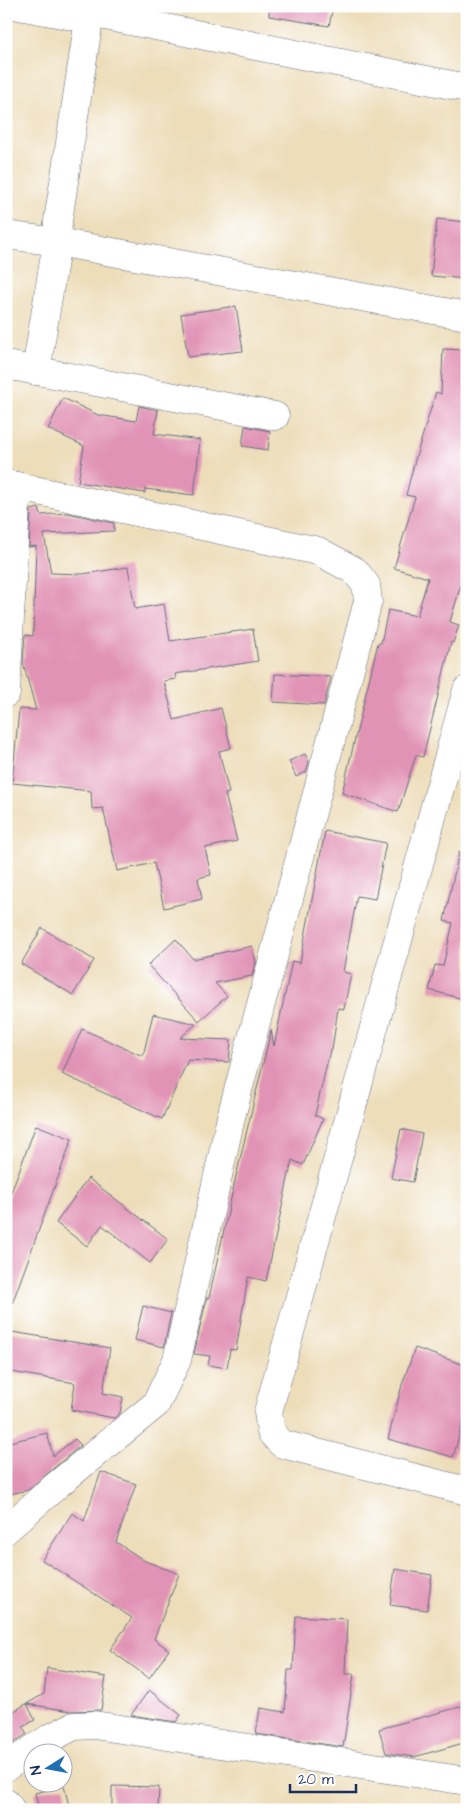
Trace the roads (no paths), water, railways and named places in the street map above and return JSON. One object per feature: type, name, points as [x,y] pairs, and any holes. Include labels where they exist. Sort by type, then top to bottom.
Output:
[{"type":"street","points":[[19,6],[90,13],[467,88]]},
{"type":"street","points":[[36,371],[57,242],[90,13]]},
{"type":"street","points":[[6,235],[57,242],[467,316]]},
{"type":"street","points":[[6,365],[275,416]]},
{"type":"street","points":[[6,693],[12,485],[318,551],[355,571],[366,585],[368,601],[231,1117],[177,1360],[156,1404],[58,1484],[6,1530]]},
{"type":"street","points":[[467,690],[268,1412],[271,1432],[282,1444],[467,1491]]},
{"type":"street","points":[[6,1767],[50,1738],[74,1726],[94,1725],[467,1781]]},
{"type":"street","points":[[6,1803],[11,1810]]}]
